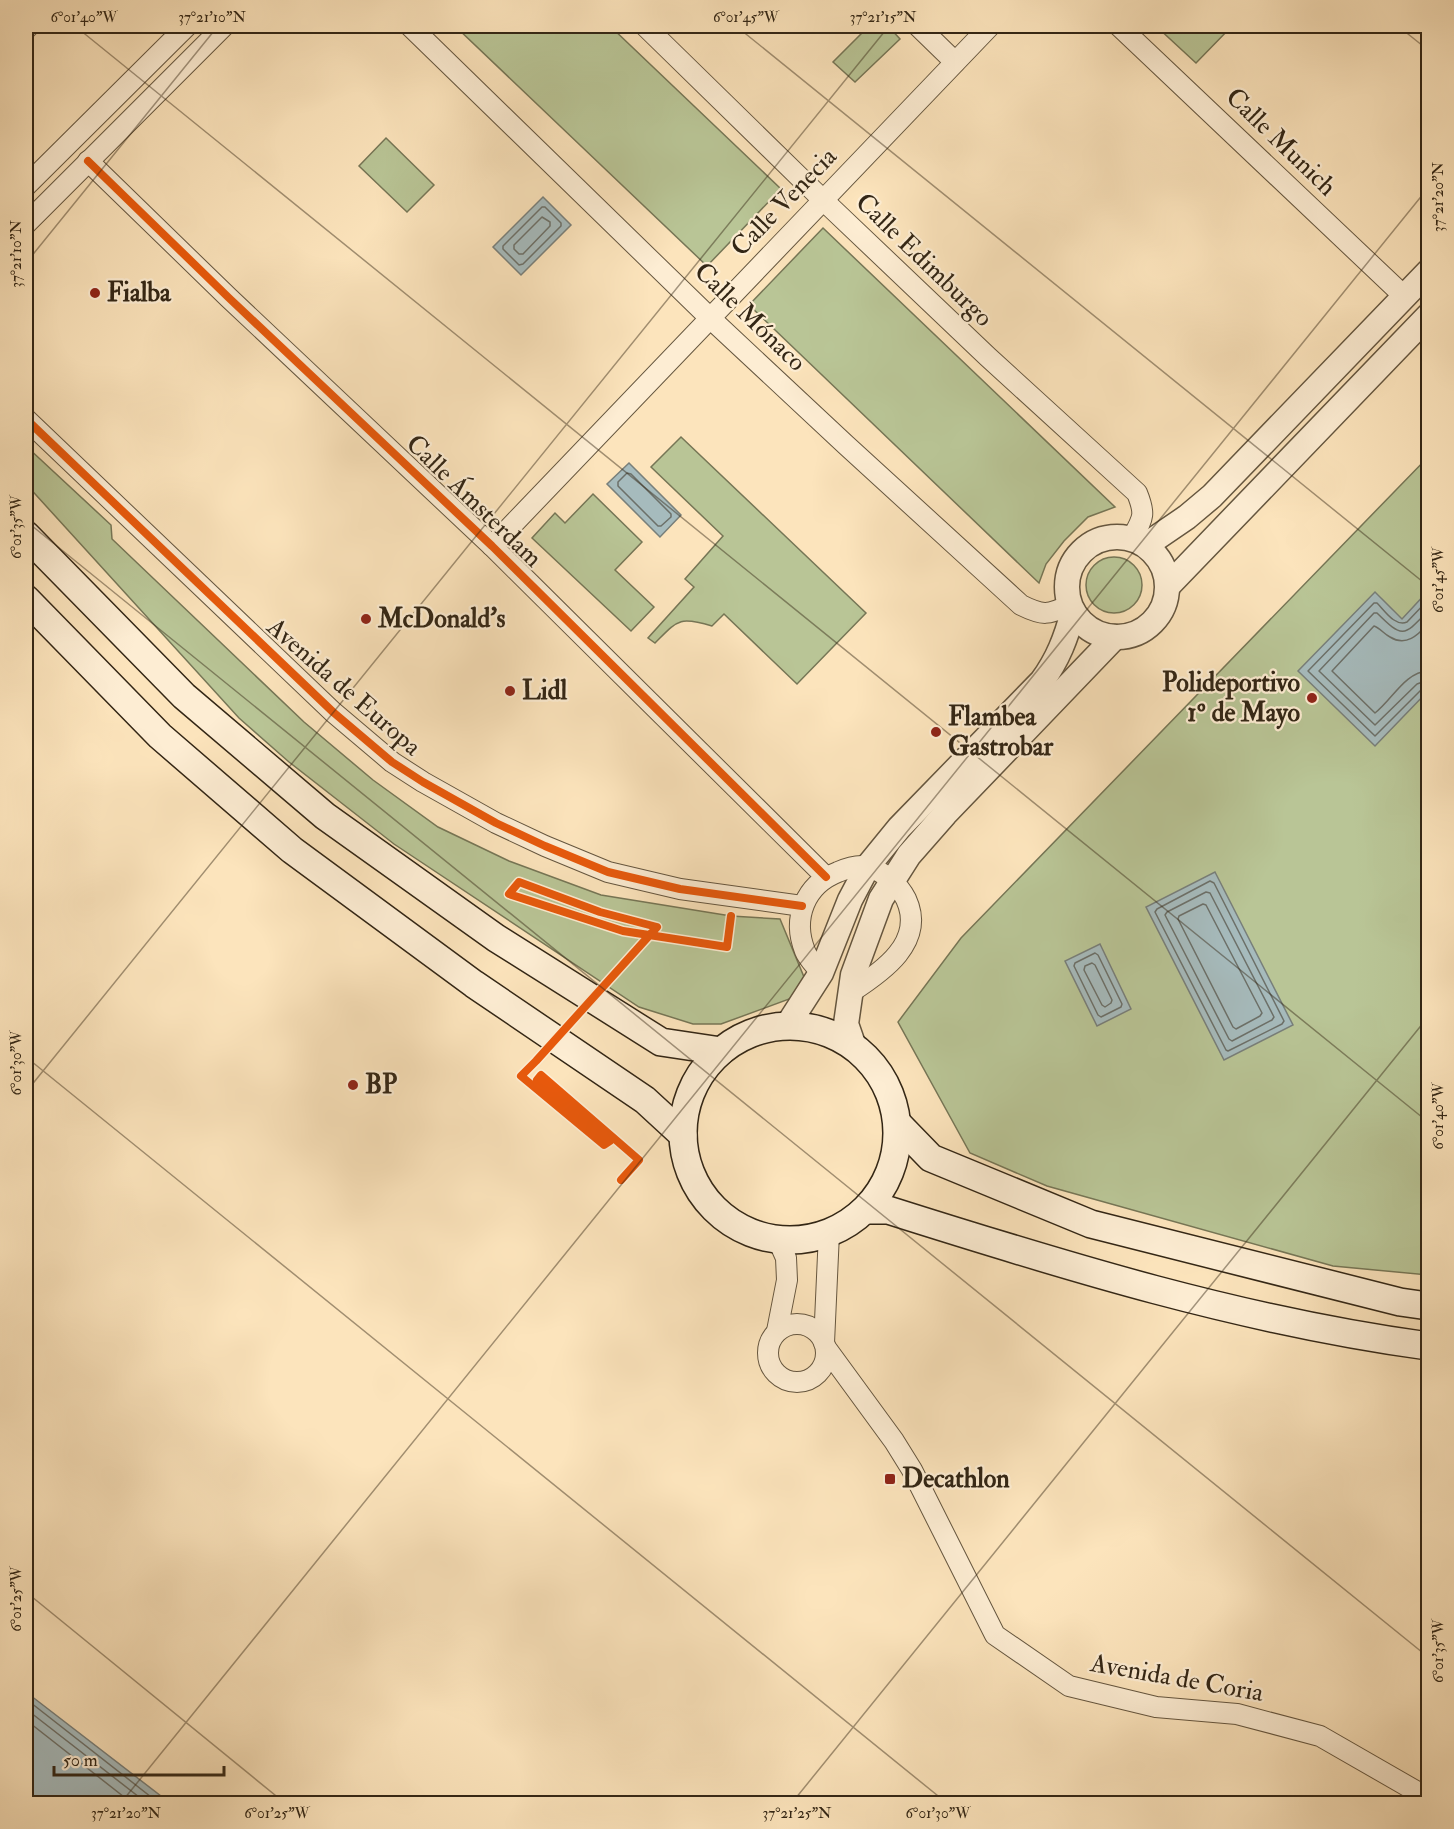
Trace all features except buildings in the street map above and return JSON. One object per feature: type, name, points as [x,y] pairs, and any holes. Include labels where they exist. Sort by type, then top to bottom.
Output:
[{"type":"main road","points":[[26,535],[184,696],[325,816],[496,938],[661,1042],[721,1051]]},
{"type":"main road","points":[[26,599],[160,736],[292,850],[474,984],[645,1100],[682,1134]]},
{"type":"main road","points":[[868,1210],[884,1184],[894,1158],[897,1123],[891,1098],[876,1070],[854,1047],[822,1031],[787,1026],[752,1033],[721,1051],[700,1074],[687,1103],[682,1134],[687,1166],[701,1193],[722,1216],[748,1232],[778,1240],[804,1239],[829,1233],[868,1210],[888,1209],[1051,1262],[1218,1307],[1428,1346]]},
{"type":"main road","points":[[897,1123],[932,1158],[1091,1224],[1400,1302],[1428,1306]]},
{"type":"street","points":[[26,29],[29,26]]},
{"type":"street","points":[[26,186],[187,26]]},
{"type":"street","points":[[26,224],[224,26]]},
{"type":"street","name":"Calle Mónaco","points":[[410,26],[710,318],[1021,605],[1038,613],[1051,614],[1072,609]]},
{"type":"street","name":"Calle Edimburgo","points":[[645,26],[988,357],[1137,493],[1143,508],[1139,542]]},
{"type":"street","points":[[918,26],[955,62]]},
{"type":"street","name":"Calle Venecia","points":[[492,546],[990,26]]},
{"type":"street","name":"Calle Munich","points":[[1119,26],[1405,297]]},
{"type":"street","name":"Calle Ámsterdam","points":[[88,160],[492,546],[826,877]]},
{"type":"street","points":[[1139,542],[1187,517],[1212,496],[1428,272]]},
{"type":"street","points":[[1168,586],[1428,316]]},
{"type":"street","name":"Avenida de Europa","points":[[26,419],[333,712],[392,762],[423,782],[496,823],[608,872],[680,889],[802,906]]},
{"type":"street","points":[[1116,536],[1139,542],[1158,556],[1165,570],[1168,586],[1165,602],[1153,623],[1132,635],[1115,637],[1093,632],[1082,623],[1072,609],[1066,584],[1069,569],[1088,545],[1101,538],[1116,536]]},
{"type":"street","points":[[787,1026],[821,973],[850,900],[868,866],[898,828],[1042,681],[1054,665],[1063,647],[1072,609]]},
{"type":"street","points":[[854,1047],[846,1024],[853,975],[881,899],[892,881],[909,855],[945,814],[1115,637]]},
{"type":"street","points":[[821,973],[805,953],[799,930],[802,906],[812,890],[826,877],[848,867],[868,866],[901,889],[910,908],[908,939],[899,954],[879,973],[851,992]]},
{"type":"street","points":[[778,1240],[786,1257],[787,1281],[777,1331],[770,1341],[768,1354],[771,1366],[783,1378],[795,1382],[808,1380],[819,1372],[825,1361],[829,1233]]},
{"type":"street","points":[[777,1331],[790,1324],[804,1324],[816,1331],[825,1345]]},
{"type":"street","name":"Avenida de Coria","points":[[825,1345],[894,1440],[912,1470],[995,1635],[1069,1686],[1156,1707],[1237,1714],[1320,1736],[1428,1798]]},
{"type":"green space","points":[[455,26],[610,26],[781,189],[707,266]]},
{"type":"green space","points":[[869,26],[888,26],[900,39],[855,82],[833,62]]},
{"type":"green space","points":[[1156,26],[1232,26],[1196,63]]},
{"type":"green space","points":[[386,138],[434,185],[407,212],[359,166]]},
{"type":"green space","points":[[823,228],[1115,507],[1088,517],[1064,541],[1046,564],[1039,583],[749,305]]},
{"type":"green space","points":[[681,437],[866,613],[797,684],[724,614],[712,626],[692,621],[680,622],[655,643],[648,638],[694,587],[685,579],[723,536],[651,467]]},
{"type":"green space","points":[[26,446],[111,525],[112,539],[304,722],[373,780],[438,827],[509,861],[601,895],[731,916],[780,919],[804,977],[792,998],[721,1024],[693,1024],[639,1007],[394,844],[289,762],[239,718],[26,484]]},
{"type":"green space","name":"Polideportivo 1º de Mayo","points":[[1428,457],[1428,1275],[1333,1266],[1047,1186],[970,1153],[898,1022],[961,938]]},
{"type":"green space","points":[[593,494],[642,542],[615,570],[654,607],[631,631],[532,538],[555,513],[565,523]]},
{"type":"green space","points":[[1108,557],[1120,557],[1130,561],[1138,569],[1142,585],[1138,601],[1130,609],[1120,613],[1108,613],[1098,609],[1090,601],[1086,591],[1086,579],[1090,569],[1098,561]]},
{"type":"water","points":[[543,197],[571,225],[521,275],[493,247]]},
{"type":"water","points":[[629,463],[681,515],[660,537],[607,484]]},
{"type":"water","points":[[1428,591],[1428,691],[1375,746],[1298,671],[1375,592],[1402,619]]},
{"type":"water","points":[[1215,872],[1293,1025],[1224,1060],[1146,907]]},
{"type":"water","points":[[1100,944],[1131,1009],[1097,1026],[1065,961]]},
{"type":"water","points":[[26,1692],[170,1803],[26,1803]]},
{"type":"cycle path","points":[[88,161],[229,298],[492,546],[826,877]]},
{"type":"cycle path","points":[[26,419],[333,712],[392,762],[423,782],[496,823],[608,872],[680,889],[802,906]]},
{"type":"cycle path","points":[[621,1180],[639,1160],[541,1075],[537,1080],[610,1141],[604,1145],[521,1076],[536,1061],[657,927],[600,912],[519,882],[509,894],[623,931],[727,947],[731,916]]},
{"type":"place","name":"Fialba","points":[[95,293]]},
{"type":"place","name":"McDonald's","points":[[366,619]]},
{"type":"place","name":"Lidl","points":[[510,691]]},
{"type":"place","name":"Polideportivo 1º de Mayo","points":[[1312,698]]},
{"type":"place","name":"Flambea Gastrobar","points":[[936,732]]},
{"type":"place","name":"BP","points":[[353,1085]]},
{"type":"place","name":"Decathlon","points":[[890,1479]]}]
